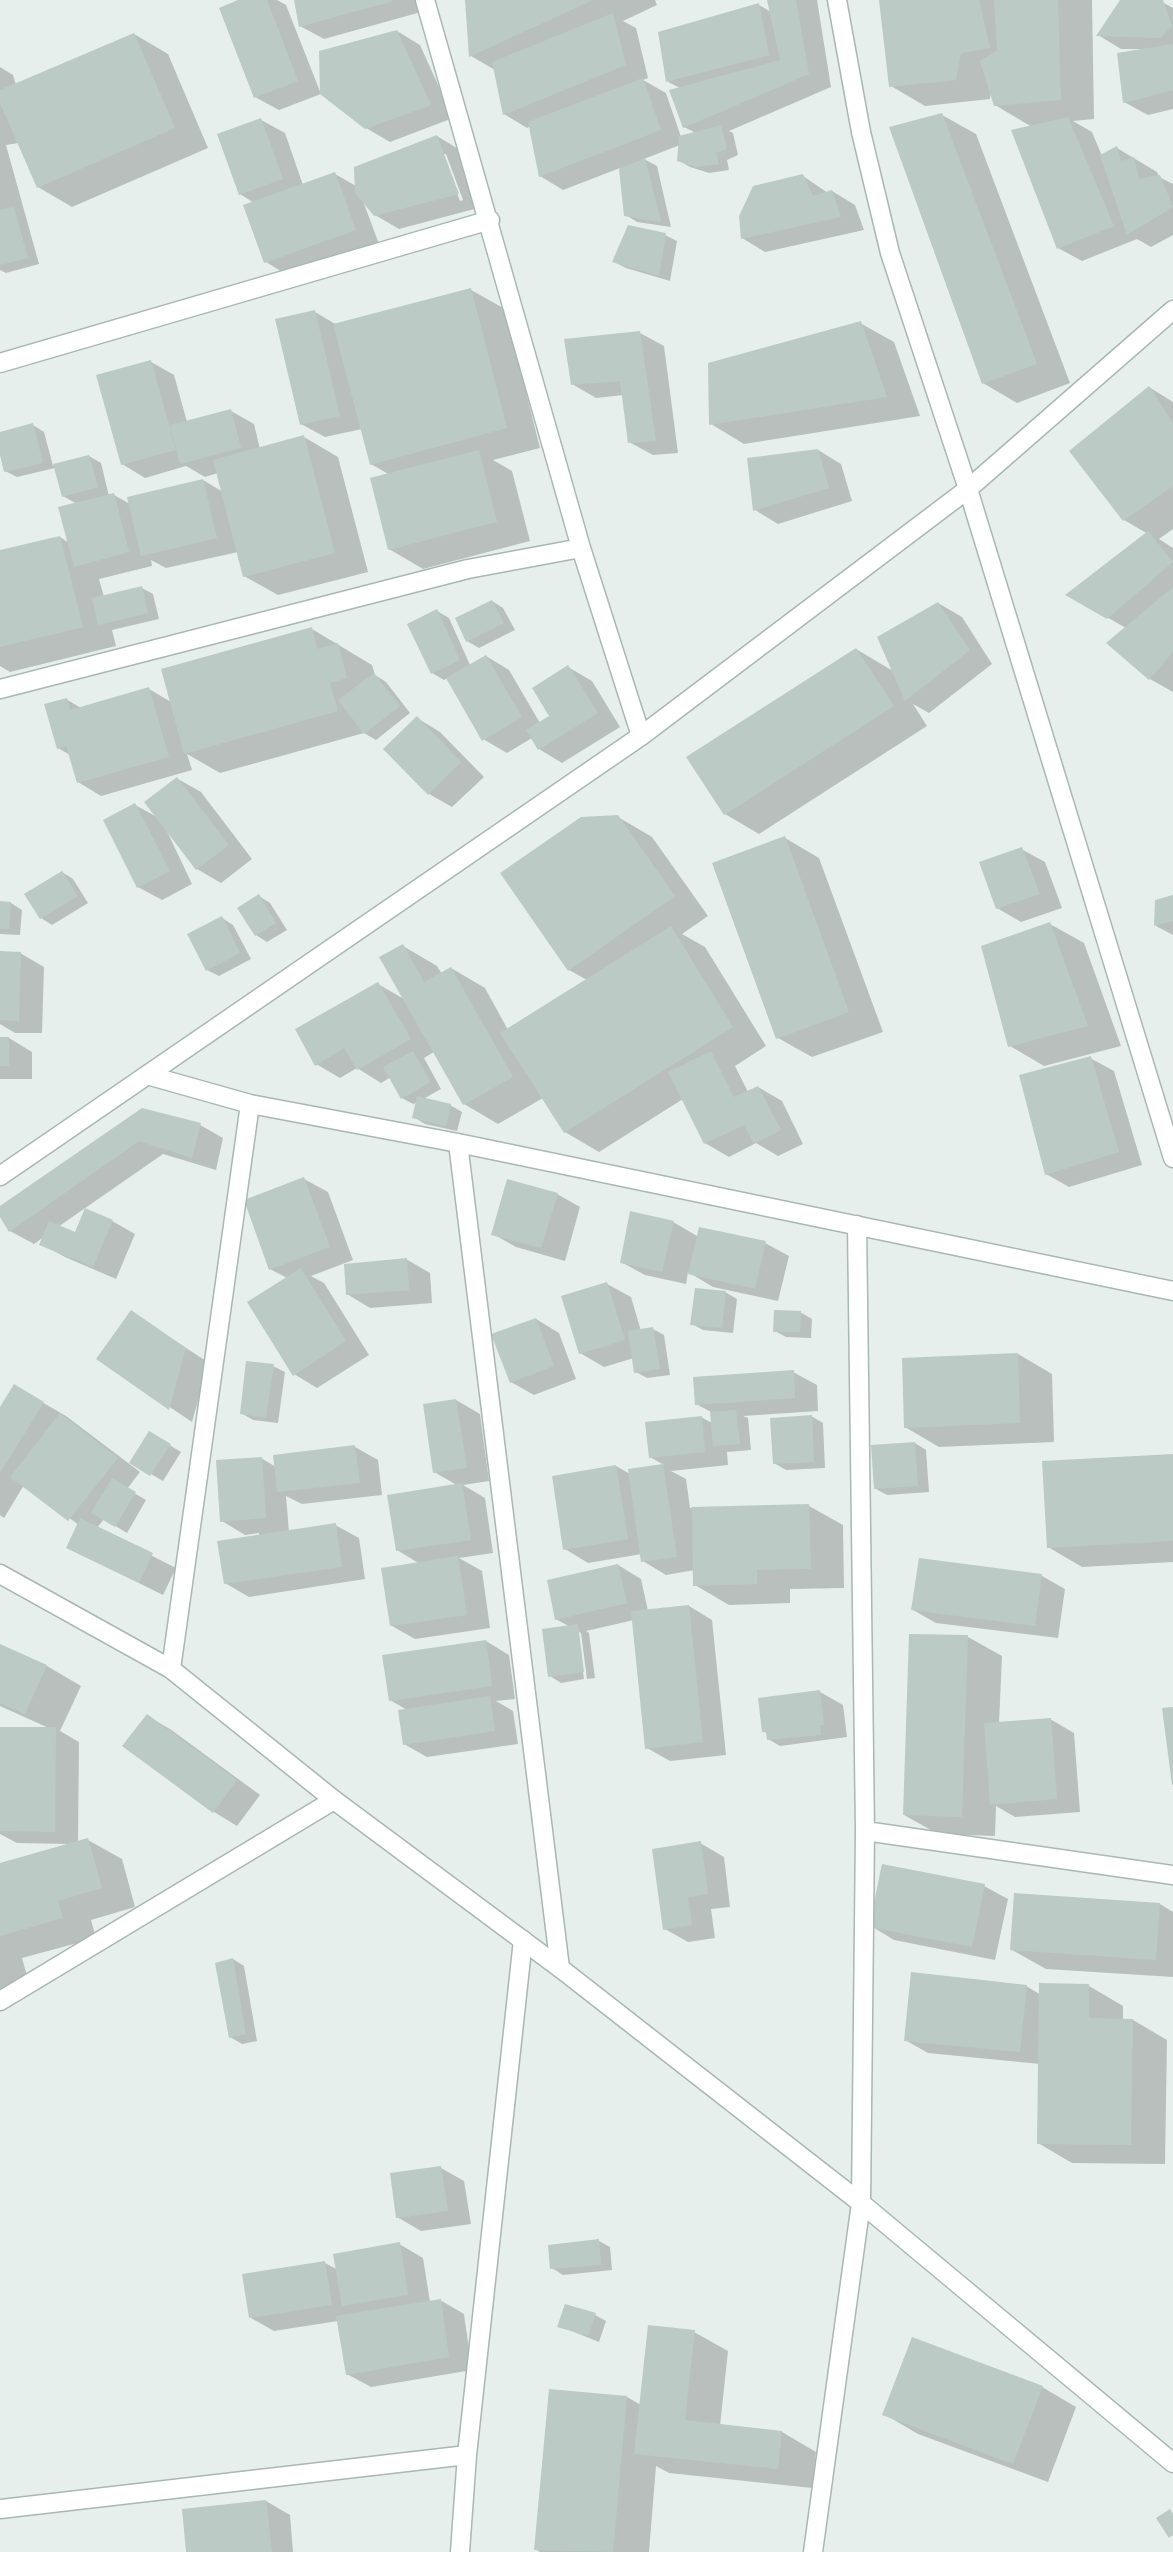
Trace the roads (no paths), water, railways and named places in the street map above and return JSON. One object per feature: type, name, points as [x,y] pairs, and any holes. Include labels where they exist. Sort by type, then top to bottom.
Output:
[{"type":"street","points":[[425,0],[490,220],[581,548],[641,736]]},
{"type":"street","points":[[837,0],[861,132],[890,253],[968,489],[1173,1158]]},
{"type":"street","points":[[0,363],[490,220]]},
{"type":"street","points":[[0,1176],[641,736],[968,489],[1173,310]]},
{"type":"street","points":[[0,688],[468,569],[581,548]]},
{"type":"street","points":[[147,1075],[250,1104],[458,1143],[1173,1291]]},
{"type":"street","points":[[171,1669],[250,1104]]},
{"type":"street","points":[[458,1143],[560,1968]]},
{"type":"street","points":[[813,2552],[861,2203],[865,1831],[857,1225]]},
{"type":"street","points":[[0,1574],[171,1669],[334,1800],[560,1968],[861,2203],[1173,2463]]},
{"type":"street","points":[[0,2001],[334,1800]]},
{"type":"street","points":[[865,1831],[1173,1875]]},
{"type":"street","points":[[460,2552],[467,2455],[523,1940]]},
{"type":"street","points":[[0,2509],[467,2455]]}]
